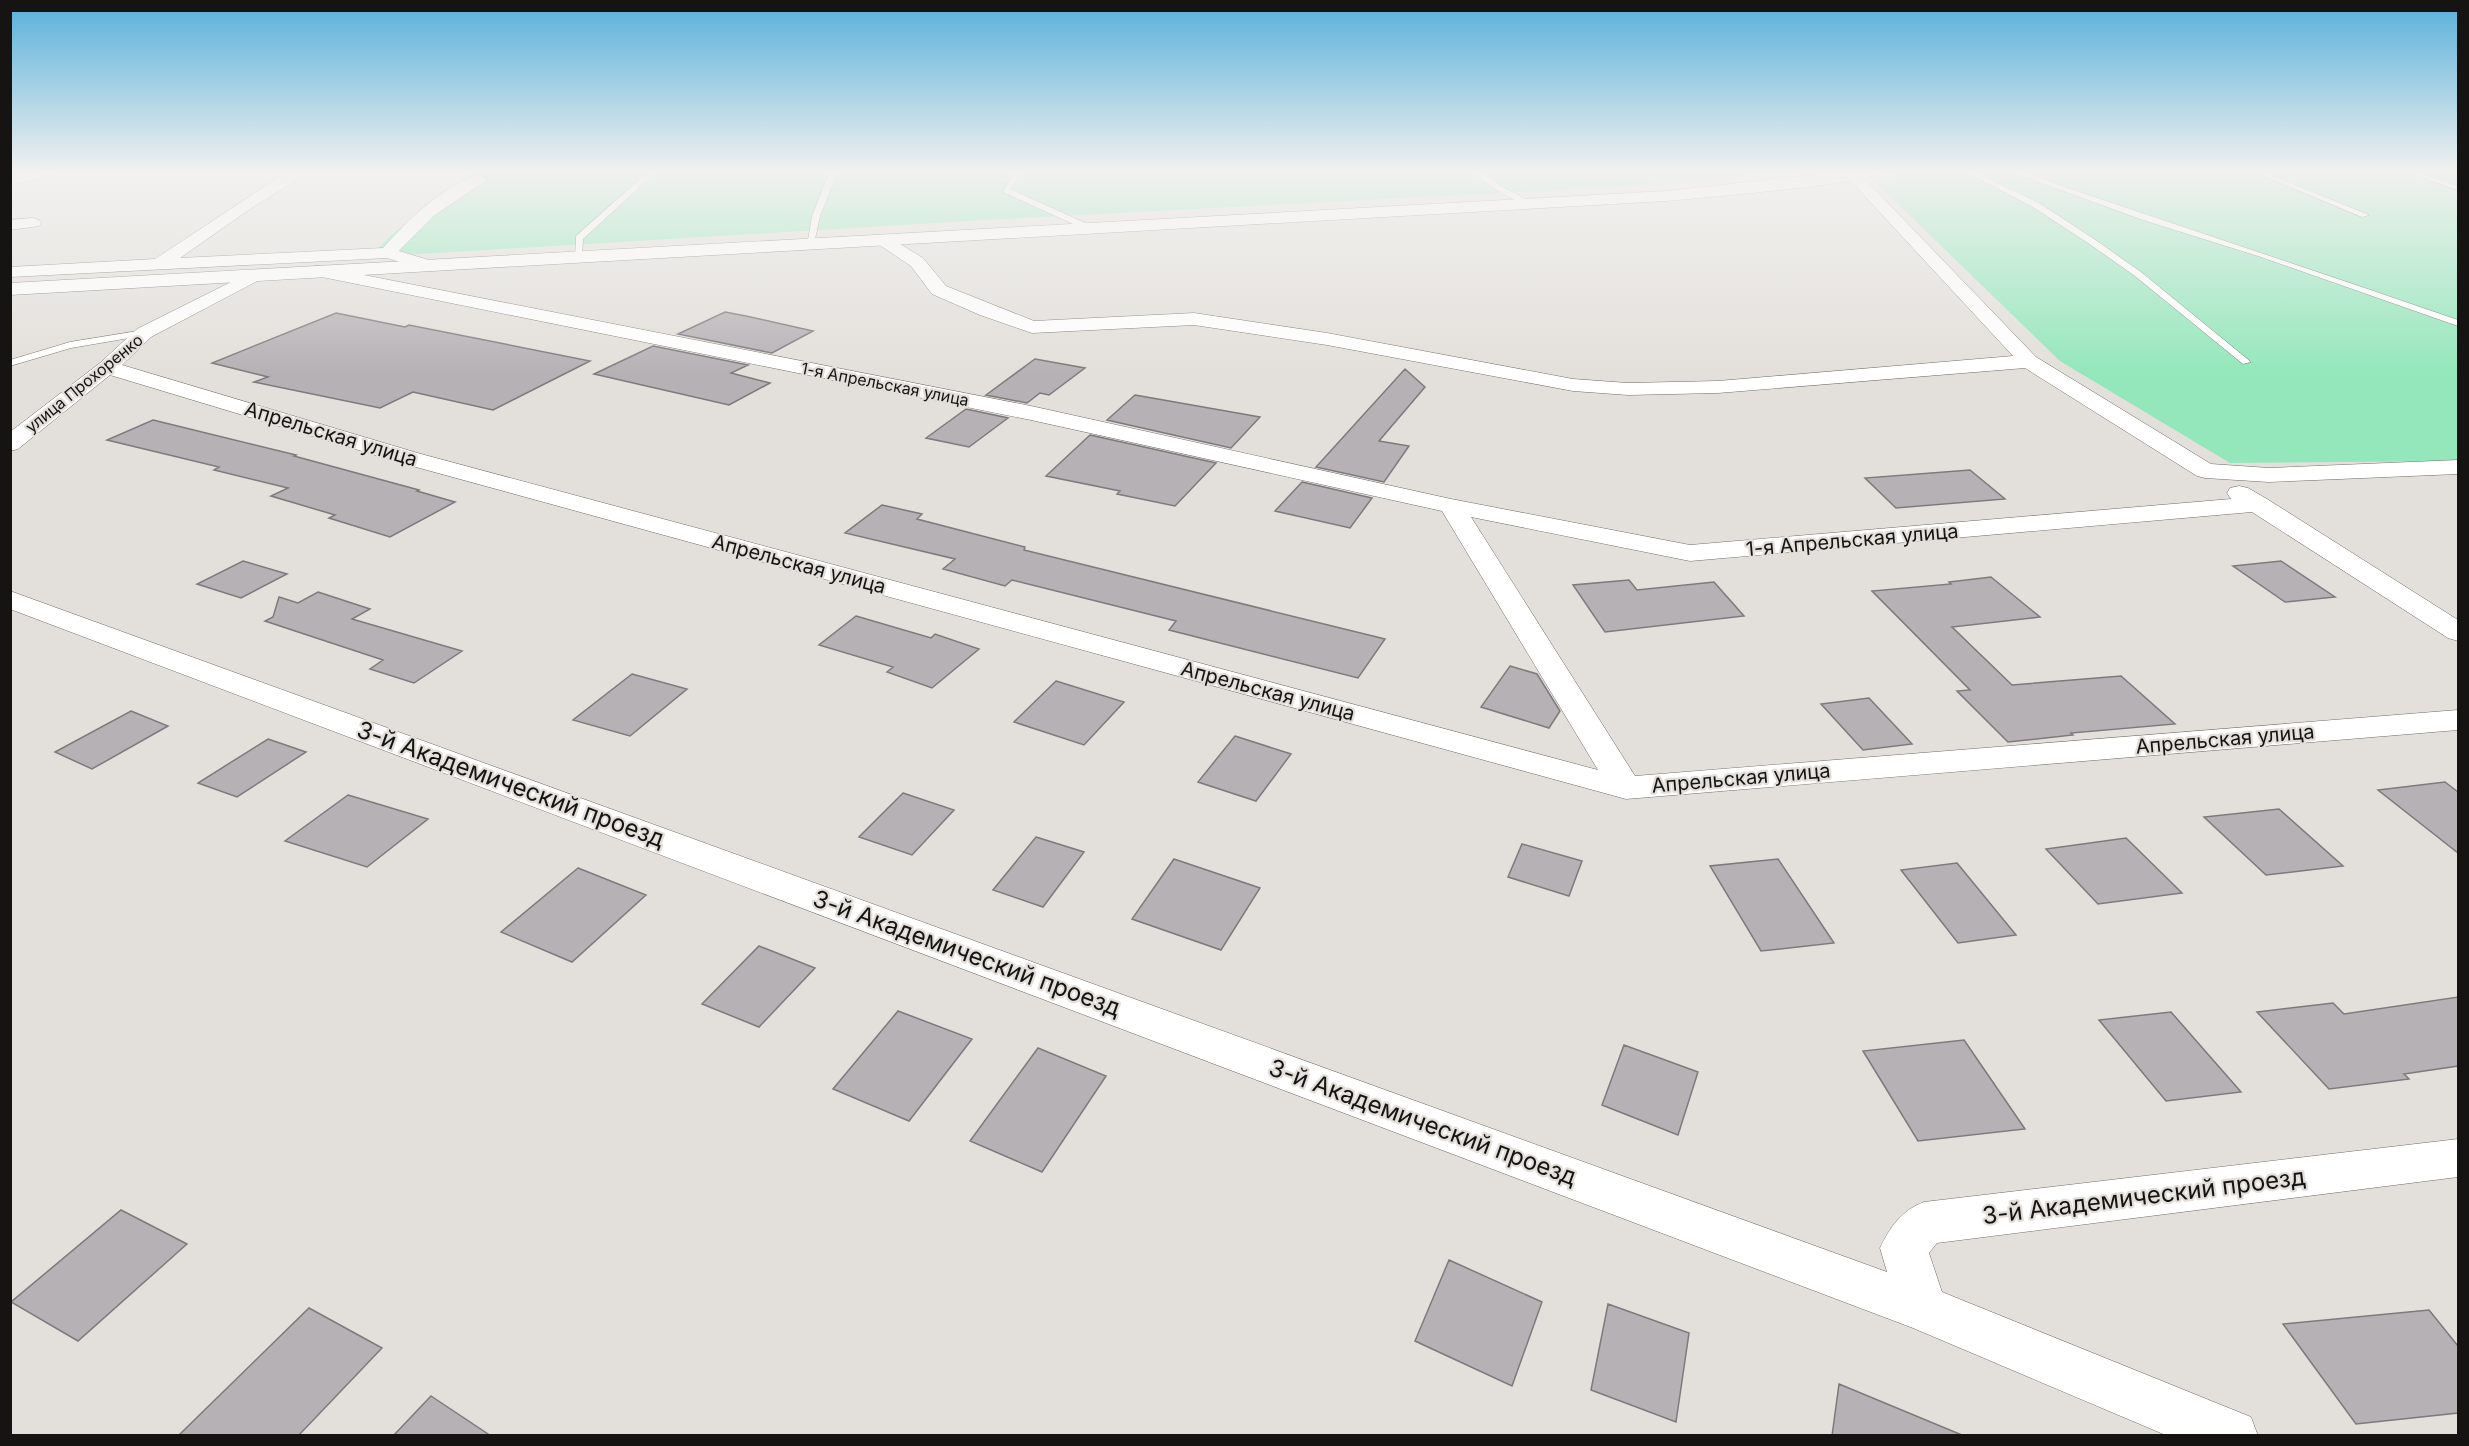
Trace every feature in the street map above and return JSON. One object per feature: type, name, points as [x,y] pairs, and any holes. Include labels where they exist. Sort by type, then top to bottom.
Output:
[{"type":"street","points":[[159,265],[197,238]]},
{"type":"street","points":[[388,253],[401,238]]},
{"type":"street","points":[[10,288],[907,238]]},
{"type":"street","points":[[1913,238],[2029,362],[2458,632]]},
{"type":"street","points":[[881,240],[916,262],[939,290],[1032,327],[1194,319],[1327,339],[1573,385],[1628,389],[1718,387],[2029,362]]},
{"type":"street","points":[[10,272],[388,253],[426,265]]},
{"type":"street","name":"1-я Апрельская улица","points":[[318,271],[1031,412],[1451,506],[1690,554],[2258,504]]},
{"type":"street","name":"улица Прохоренко","points":[[10,444],[107,367],[144,333],[255,275]]},
{"type":"street","name":"Апрельская улица","points":[[107,367],[413,459],[1626,788],[2458,720]]},
{"type":"street","points":[[2205,471],[2269,475],[2458,467]]},
{"type":"street","points":[[1451,506],[1626,788]]},
{"type":"street","name":"3-й Академический проезд","points":[[10,599],[1923,1308],[2232,1436]]},
{"type":"street","name":"3-й Академический проезд","points":[[1923,1308],[1904,1248],[1924,1223],[2458,1158]]},
{"type":"lane","points":[[578,257],[579,238]]},
{"type":"lane","points":[[810,244],[811,238]]},
{"type":"lane","points":[[2087,238],[2138,274],[2246,363]]},
{"type":"lane","points":[[2211,238],[2458,323]]},
{"type":"lane","points":[[10,363],[70,345],[144,333]]},
{"type":"green space","points":[[388,238],[678,238],[370,257]]},
{"type":"green space","points":[[1933,238],[2458,238],[2458,461],[2230,463],[2060,361]]},
{"type":"building","points":[[725,312],[813,331],[772,353],[678,334]]},
{"type":"building","points":[[336,313],[590,361],[493,410],[413,392],[380,408],[254,382],[268,377],[212,363]]},
{"type":"building","points":[[653,346],[748,365],[731,373],[770,383],[729,405],[594,374]]},
{"type":"building","points":[[1035,359],[1085,368],[1049,395],[1040,393],[1027,403],[986,395]]},
{"type":"building","points":[[1405,369],[1425,387],[1379,441],[1409,446],[1384,482],[1316,467]]},
{"type":"building","points":[[1135,395],[1260,417],[1231,448],[1107,420]]},
{"type":"building","points":[[966,409],[1008,418],[969,447],[926,438]]},
{"type":"building","points":[[153,420],[296,455],[294,456],[455,502],[390,537],[329,518],[335,515],[271,496],[288,488],[214,470],[219,467],[107,440]]},
{"type":"building","points":[[1090,435],[1216,463],[1175,506],[1117,494],[1120,491],[1046,476]]},
{"type":"building","points":[[1970,470],[2005,499],[1896,508],[1865,478]]},
{"type":"building","points":[[1302,482],[1372,498],[1350,528],[1275,511]]},
{"type":"building","points":[[882,505],[922,514],[917,519],[1025,547],[1024,550],[1385,639],[1358,678],[1169,630],[1176,621],[1012,580],[1005,586],[943,569],[955,559],[845,533]]},
{"type":"building","points":[[243,561],[287,574],[241,598],[197,584]]},
{"type":"building","points":[[2281,561],[2335,597],[2285,602],[2233,566]]},
{"type":"building","points":[[1991,577],[2040,617],[1952,627],[2012,685],[2121,676],[2175,724],[2071,733],[2073,735],[2008,742],[1957,691],[1970,690],[1872,591],[1951,584],[1949,582]]},
{"type":"building","points":[[1629,580],[1637,590],[1714,582],[1744,616],[1605,632],[1573,585]]},
{"type":"building","points":[[318,592],[370,609],[352,619],[462,651],[414,683],[370,669],[383,660],[265,621],[273,617],[279,597],[298,603]]},
{"type":"building","points":[[856,616],[931,638],[935,634],[979,649],[932,688],[887,672],[893,667],[819,645]]},
{"type":"building","points":[[1510,666],[1537,674],[1560,711],[1549,728],[1481,707]]},
{"type":"building","points":[[632,674],[687,689],[630,736],[573,720]]},
{"type":"building","points":[[1056,681],[1124,702],[1084,745],[1014,722]]},
{"type":"building","points":[[1869,698],[1912,744],[1863,750],[1821,704]]},
{"type":"building","points":[[131,711],[168,726],[92,769],[55,752]]},
{"type":"building","points":[[1235,736],[1291,754],[1256,801],[1198,782]]},
{"type":"building","points":[[268,739],[306,752],[237,797],[198,783]]},
{"type":"building","points":[[2445,782],[2458,792],[2458,853],[2378,790]]},
{"type":"building","points":[[903,793],[954,810],[912,855],[859,837]]},
{"type":"building","points":[[348,795],[428,819],[367,867],[285,841]]},
{"type":"building","points":[[2279,809],[2343,866],[2266,875],[2204,817]]},
{"type":"building","points":[[1036,837],[1084,852],[1043,907],[993,890]]},
{"type":"building","points":[[2126,838],[2182,893],[2098,904],[2046,849]]},
{"type":"building","points":[[1522,844],[1582,861],[1569,896],[1508,877]]},
{"type":"building","points":[[1174,859],[1260,888],[1221,950],[1132,919]]},
{"type":"building","points":[[1778,859],[1834,943],[1761,951],[1710,866]]},
{"type":"building","points":[[1957,863],[2016,935],[1958,943],[1901,870]]},
{"type":"building","points":[[578,868],[646,895],[572,962],[501,932]]},
{"type":"building","points":[[759,946],[815,968],[759,1027],[702,1004]]},
{"type":"building","points":[[2458,997],[2458,1066],[2404,1074],[2409,1079],[2329,1089],[2257,1012],[2333,1003],[2344,1014]]},
{"type":"building","points":[[898,1011],[972,1039],[909,1121],[833,1089]]},
{"type":"building","points":[[2171,1012],[2241,1092],[2166,1101],[2099,1020]]},
{"type":"building","points":[[1964,1040],[2025,1129],[1918,1141],[1863,1051]]},
{"type":"building","points":[[1624,1045],[1698,1072],[1678,1135],[1602,1105]]},
{"type":"building","points":[[1038,1048],[1106,1076],[1042,1172],[970,1141]]},
{"type":"building","points":[[121,1210],[187,1244],[78,1341],[11,1302]]},
{"type":"building","points":[[1449,1260],[1542,1302],[1512,1386],[1415,1341]]},
{"type":"building","points":[[1608,1304],[1689,1333],[1676,1422],[1591,1390]]},
{"type":"building","points":[[309,1308],[382,1348],[298,1436],[178,1436]]},
{"type":"building","points":[[2429,1310],[2458,1346],[2458,1413],[2356,1424],[2283,1324]]},
{"type":"building","points":[[1839,1384],[1962,1435],[1962,1436],[1832,1436]]},
{"type":"building","points":[[431,1396],[491,1436],[393,1436]]}]
